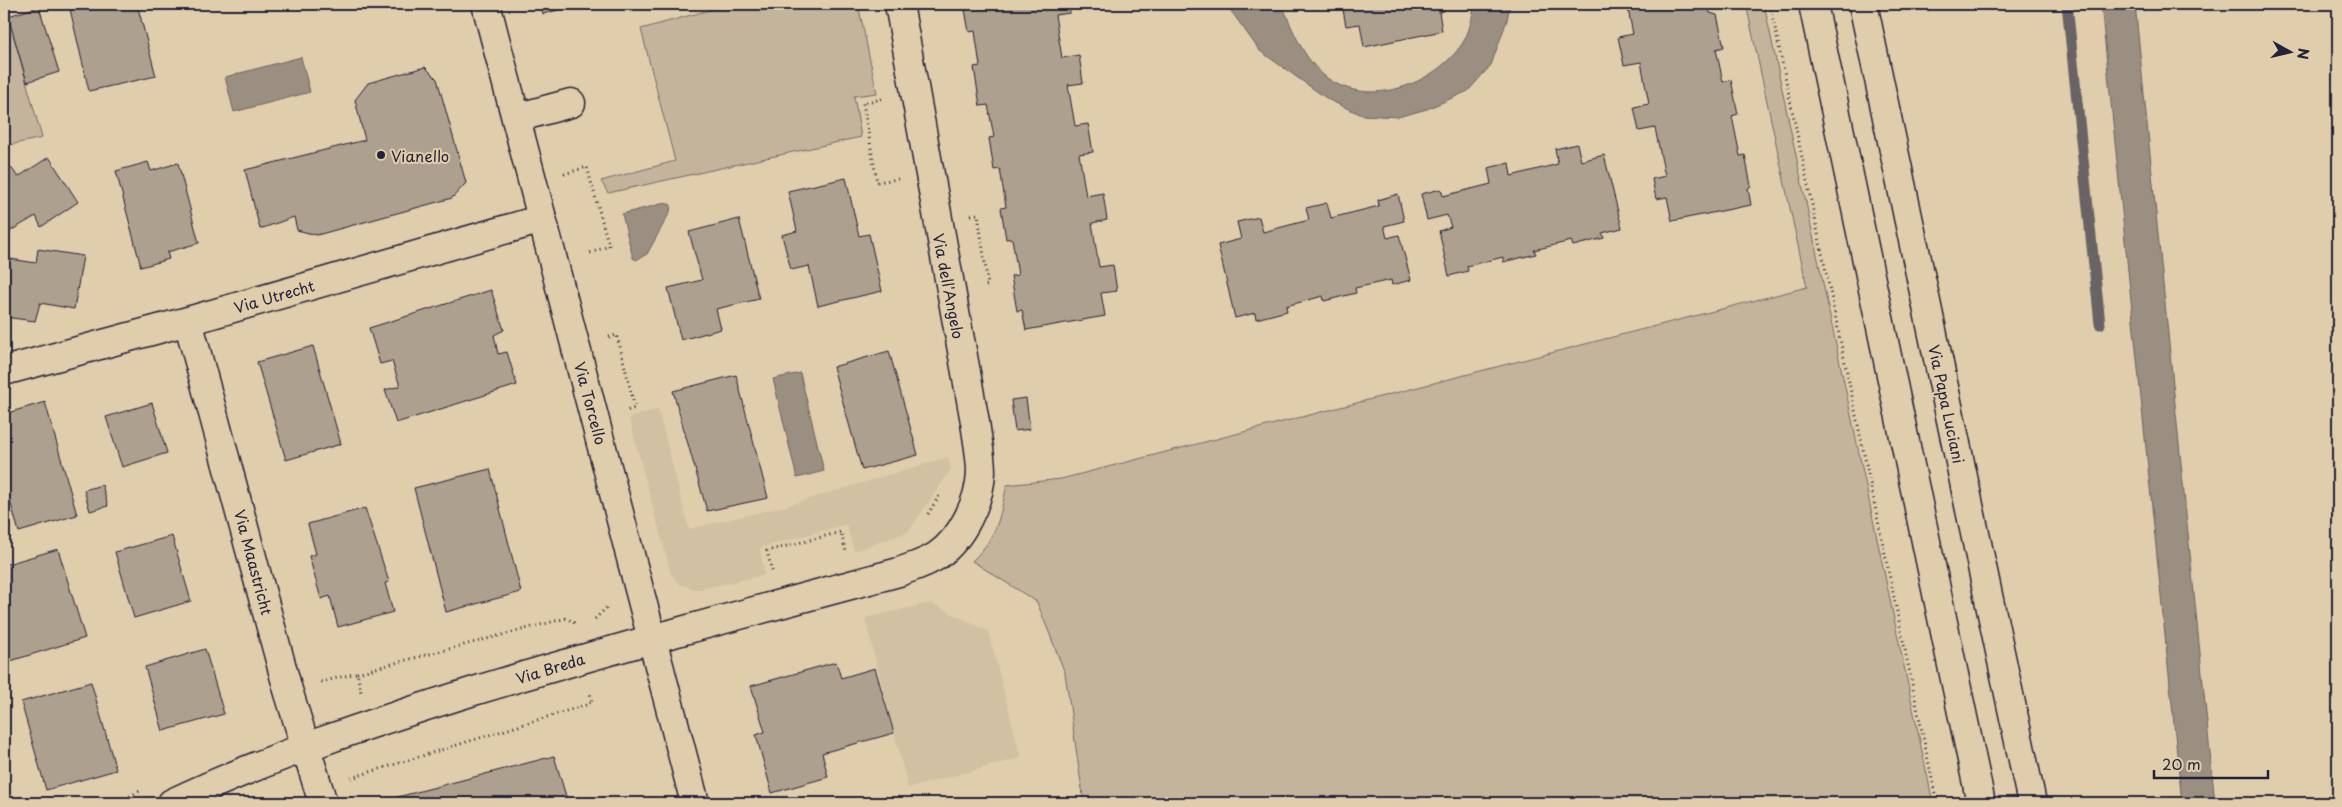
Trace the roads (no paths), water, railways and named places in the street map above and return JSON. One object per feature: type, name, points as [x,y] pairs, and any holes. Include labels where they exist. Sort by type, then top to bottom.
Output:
[{"type":"street","name":"Via Torcello","points":[[486,4],[695,803]]},
{"type":"street","name":"Via dell'Angelo","points":[[899,4],[975,422],[981,471],[978,489],[964,524],[946,549],[937,556]]},
{"type":"street","points":[[1813,4],[1980,803]]},
{"type":"street","name":"Via Papa Luciani","points":[[1863,4],[2032,803]]},
{"type":"street","points":[[516,118],[571,103]]},
{"type":"street","name":"Via Utrecht","points":[[4,371],[188,321],[542,219]]},
{"type":"street","name":"Via Maastricht","points":[[188,321],[305,747],[323,803]]},
{"type":"street","name":"Via Breda","points":[[172,803],[218,782],[368,724],[586,656],[899,572],[937,556]]},
{"type":"waterway","points":[[2067,4],[2100,324]]},
{"type":"place","name":"Vianello","points":[[381,155]]}]
